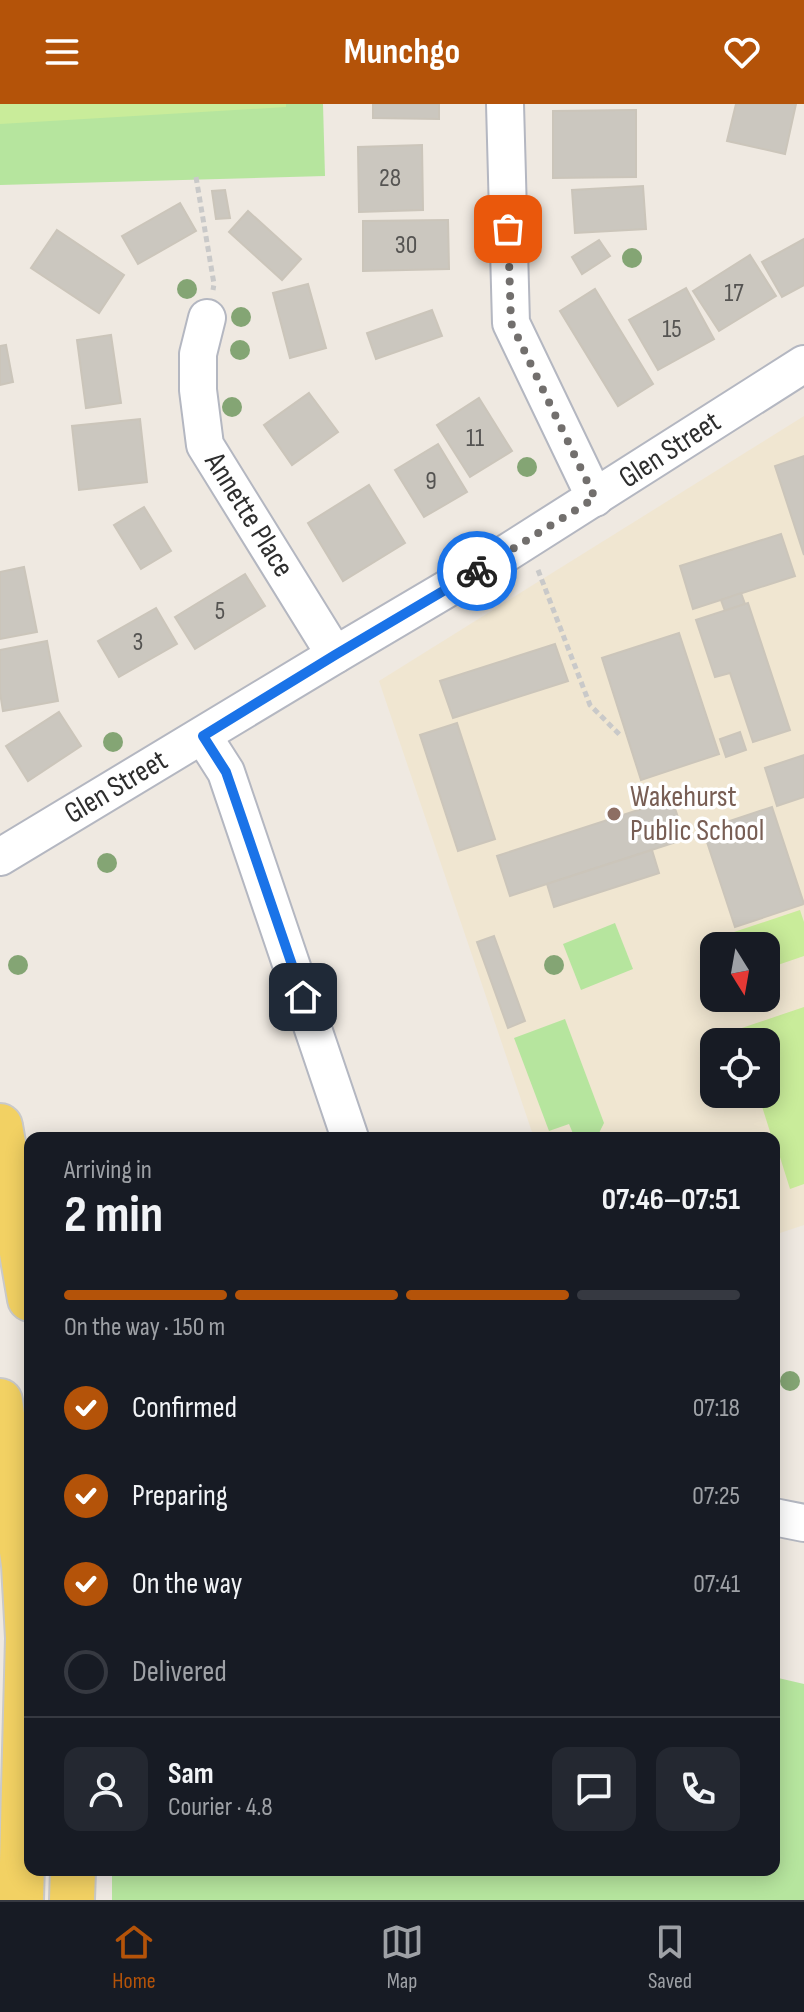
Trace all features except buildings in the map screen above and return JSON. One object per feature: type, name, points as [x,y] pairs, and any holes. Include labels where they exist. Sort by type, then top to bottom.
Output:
[{"type":"main road","points":[[0,1126],[10,1233],[24,1279]]},
{"type":"main road","points":[[0,1401],[24,1565]]},
{"type":"main road","points":[[21,1900],[24,1788]]},
{"type":"main road","points":[[72,1900],[73,1876]]},
{"type":"street","points":[[505,104],[511,323],[595,498]]},
{"type":"street","name":"Annette Place","points":[[207,318],[198,354],[198,390],[205,445],[335,655]]},
{"type":"street","name":"Glen Street","points":[[0,857],[494,561],[804,364]]},
{"type":"street","points":[[203,736],[226,772],[348,1132]]},
{"type":"street","points":[[780,1518],[804,1523]]},
{"type":"path","points":[[196,177],[214,284],[207,318]]},
{"type":"path","points":[[538,570],[590,705],[620,735]]},
{"type":"shaded area","name":"Wakehurst Public School","points":[[804,416],[804,1225],[780,1233],[780,1132],[532,1132],[379,681]]},
{"type":"green space","points":[[0,104],[323,104],[325,176],[0,185]]},
{"type":"green space","points":[[0,104],[286,104],[286,107],[0,124]]},
{"type":"green space","points":[[800,910],[804,922],[804,956],[780,964],[780,932],[734,932]]},
{"type":"green space","points":[[615,923],[633,969],[581,990],[563,944]]},
{"type":"green space","points":[[804,1007],[804,1184],[790,1189],[780,1157],[780,1132],[770,1132],[762,1108],[780,1108],[780,1028],[742,1028]]},
{"type":"green space","points":[[565,1019],[604,1123],[600,1132],[572,1132],[569,1124],[549,1131],[514,1038]]},
{"type":"green space","points":[[780,1678],[804,1684],[804,1900],[112,1900],[112,1876],[780,1876]]},
{"type":"way so far","points":[[477,571],[595,498],[511,323],[508,229]]},
{"type":"place","name":"Wakehurst Public School","points":[[614,814]]},
{"type":"route","points":[[303,997],[226,772],[203,736],[477,571]]}]
